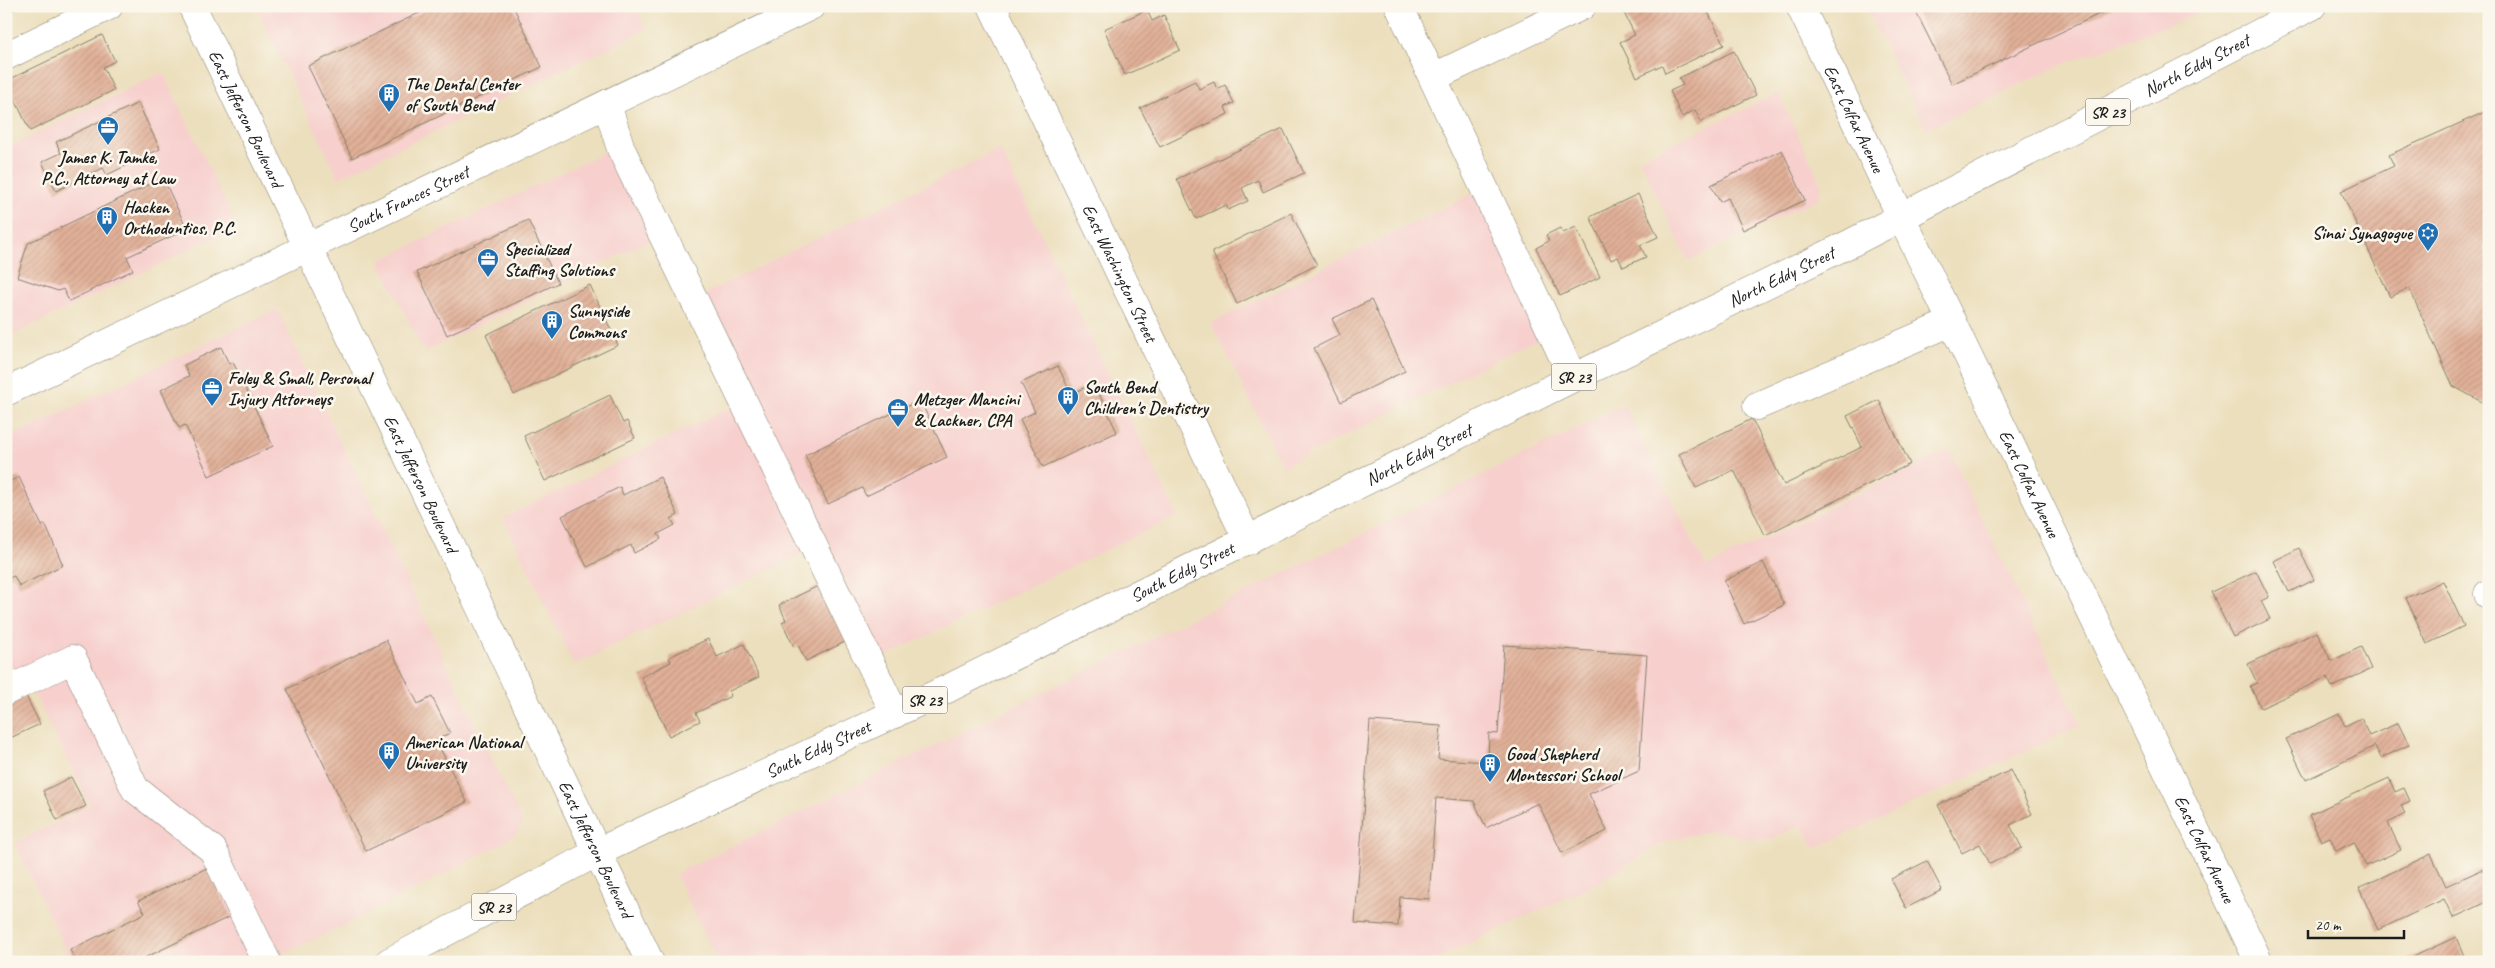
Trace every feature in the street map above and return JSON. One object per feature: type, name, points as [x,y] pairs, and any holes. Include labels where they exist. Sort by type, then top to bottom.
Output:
[{"type":"main road","points":[[6,56],[109,6]]},
{"type":"main road","name":"East Jefferson Boulevard","points":[[192,6],[650,962]]},
{"type":"main road","name":"South Frances Street","points":[[6,392],[811,6]]},
{"type":"main road","name":"East Washington Street","points":[[992,6],[1248,541]]},
{"type":"main road","points":[[1400,6],[1573,378]]},
{"type":"main road","points":[[1434,77],[1582,6]]},
{"type":"main road","name":"East Colfax Avenue","points":[[1800,6],[2259,962]]},
{"type":"main road","name":"North Eddy Street","points":[[1248,541],[1573,378],[1902,217],[2312,6]]},
{"type":"main road","points":[[607,104],[621,149],[895,714]]},
{"type":"main road","points":[[1758,406],[1952,322]]},
{"type":"main road","name":"South Eddy Street","points":[[389,962],[598,852],[895,714],[1248,541]]},
{"type":"main road","points":[[6,691],[72,659],[135,789],[213,850],[267,962]]},
{"type":"shaded area","points":[[256,6],[635,6],[646,30],[338,178]]},
{"type":"shaded area","points":[[1865,6],[2210,6],[2178,22],[2064,64],[1926,129]]},
{"type":"shaded area","points":[[163,72],[237,227],[6,338],[6,148]]},
{"type":"shaded area","points":[[1778,93],[1822,186],[1818,199],[1688,261],[1639,159]]},
{"type":"shaded area","points":[[613,148],[656,237],[424,352],[379,261]]},
{"type":"shaded area","points":[[1000,149],[1177,516],[882,658],[706,293]]},
{"type":"shaded area","points":[[1476,192],[1545,335],[1283,467],[1211,323]]},
{"type":"shaded area","points":[[277,309],[522,822],[518,832],[503,843],[348,924],[264,962],[71,962],[15,843],[90,805],[32,690],[6,699],[6,439]]},
{"type":"shaded area","points":[[737,404],[808,551],[574,665],[503,518]]},
{"type":"shaded area","points":[[1624,405],[1706,567],[1949,450],[2081,725],[1815,849],[1802,824],[1771,839],[1749,839],[1715,830],[1666,841],[1593,885],[1430,962],[718,962],[675,874]]},
{"type":"building","points":[[6,6],[14,6],[15,9],[6,14]]},
{"type":"building","name":"The Dental Center of South Bend","points":[[434,6],[513,6],[542,67],[352,158],[308,66]]},
{"type":"building","points":[[1634,6],[1705,6],[1724,45],[1665,73],[1662,65],[1637,77],[1620,42],[1635,35],[1623,11]]},
{"type":"building","points":[[1913,6],[2116,6],[1952,84]]},
{"type":"building","points":[[1147,10],[1152,21],[1164,15],[1180,50],[1125,75],[1104,29]]},
{"type":"building","points":[[102,35],[115,61],[103,67],[114,90],[30,131],[6,81]]},
{"type":"building","points":[[1734,51],[1756,95],[1701,122],[1695,110],[1682,117],[1670,91],[1683,85],[1679,78]]},
{"type":"building","points":[[1195,81],[1199,89],[1214,82],[1217,89],[1225,85],[1234,103],[1225,107],[1228,114],[1160,147],[1140,108]]},
{"type":"building","name":"James K. Tamke, P.C., Attorney at Law","points":[[138,103],[160,149],[107,175],[103,168],[56,191],[42,162],[61,153],[56,142]]},
{"type":"building","name":"Sinai Synagogue","points":[[2489,110],[2489,244],[2484,247],[2489,258],[2489,406],[2453,386],[2409,288],[2390,297],[2341,191],[2394,166],[2389,155]]},
{"type":"building","points":[[1283,129],[1304,173],[1263,192],[1258,180],[1242,188],[1248,201],[1228,210],[1226,205],[1196,219],[1177,179]]},
{"type":"building","points":[[1782,150],[1805,200],[1743,230],[1728,198],[1720,202],[1711,185]]},
{"type":"building","name":"Hacken Orthodontics, P.C.","points":[[163,178],[187,229],[127,257],[133,270],[69,301],[63,289],[58,291],[17,277],[28,243]]},
{"type":"building","points":[[1638,194],[1658,237],[1640,245],[1646,257],[1623,267],[1618,257],[1611,260],[1590,217]]},
{"type":"building","points":[[1291,213],[1317,265],[1237,304],[1212,252]]},
{"type":"building","name":"Specialized Staffing Solutions","points":[[528,220],[558,283],[447,335],[417,272]]},
{"type":"building","points":[[1576,227],[1600,277],[1560,296],[1536,248],[1549,241],[1546,235],[1560,228],[1563,233]]},
{"type":"building","name":"Sunnyside Commons","points":[[590,285],[618,345],[514,395],[486,335]]},
{"type":"building","points":[[1371,300],[1405,371],[1341,402],[1314,348],[1340,335],[1332,319]]},
{"type":"building","name":"Foley & Small, Personal Injury Attorneys","points":[[221,347],[229,364],[233,362],[273,446],[209,476],[185,425],[179,428],[161,390],[189,376],[184,365]]},
{"type":"building","name":"South Bend Children's Dentistry","points":[[1058,366],[1071,394],[1094,383],[1117,432],[1043,467],[1020,419],[1035,412],[1021,383]]},
{"type":"building","points":[[610,395],[623,423],[627,421],[635,438],[545,481],[524,436]]},
{"type":"building","name":"Metzger Mancini & Lackner, CPA","points":[[920,400],[947,457],[866,496],[862,488],[828,504],[805,455]]},
{"type":"building","points":[[1879,400],[1910,464],[1765,535],[1734,470],[1696,488],[1679,454],[1752,419],[1784,485],[1862,447],[1847,416]]},
{"type":"building","points":[[19,477],[42,526],[45,524],[63,565],[19,586],[14,576],[6,579],[6,483]]},
{"type":"building","points":[[660,477],[678,515],[671,519],[675,525],[658,534],[661,539],[634,553],[631,545],[587,567],[562,516],[620,487],[623,495]]},
{"type":"building","points":[[2299,548],[2314,580],[2289,592],[2274,561]]},
{"type":"building","points":[[1763,562],[1784,605],[1744,624],[1724,581]]},
{"type":"building","points":[[2256,571],[2269,597],[2261,601],[2270,619],[2233,637],[2211,592]]},
{"type":"building","points":[[2443,581],[2464,626],[2427,644],[2406,598]]},
{"type":"building","points":[[820,585],[847,641],[806,661],[798,645],[794,647],[782,622],[786,620],[779,605]]},
{"type":"building","points":[[2317,632],[2331,661],[2361,647],[2371,669],[2332,687],[2327,677],[2261,708],[2250,686],[2257,683],[2248,664]]},
{"type":"building","points":[[708,639],[717,657],[744,644],[759,677],[729,691],[731,696],[696,713],[700,721],[669,736],[641,677],[671,662],[669,657]]},
{"type":"building","name":"American National University","points":[[386,640],[418,704],[432,697],[450,733],[436,740],[467,802],[366,851],[287,689]]},
{"type":"building","name":"Good Shepherd Montessori School","points":[[1504,645],[1647,655],[1639,771],[1589,794],[1607,831],[1562,853],[1538,803],[1486,828],[1474,801],[1436,798],[1429,899],[1400,897],[1398,926],[1355,923],[1370,721],[1441,726],[1438,759],[1488,762],[1489,733],[1498,734]]},
{"type":"building","points":[[26,696],[40,724],[6,740],[6,705]]},
{"type":"building","points":[[2339,714],[2345,726],[2361,718],[2369,736],[2398,723],[2409,745],[2381,758],[2375,746],[2306,780],[2286,739]]},
{"type":"building","points":[[2011,770],[2032,814],[2010,825],[2022,848],[1990,864],[1980,844],[1962,853],[1938,805]]},
{"type":"building","points":[[71,777],[86,806],[57,820],[43,791]]},
{"type":"building","points":[[2389,778],[2395,792],[2404,788],[2410,801],[2401,805],[2405,814],[2388,823],[2401,850],[2366,866],[2354,842],[2336,851],[2330,837],[2321,841],[2309,815]]},
{"type":"building","points":[[2431,854],[2446,886],[2483,869],[2489,881],[2489,901],[2453,918],[2444,899],[2378,930],[2359,888]]},
{"type":"building","points":[[1927,861],[1942,890],[1906,908],[1891,879]]},
{"type":"building","points":[[207,868],[231,916],[136,962],[76,962],[70,950],[145,913],[138,901]]},
{"type":"building","points":[[2456,937],[2466,962],[2402,962]]},
{"type":"place","name":"The Dental Center of South Bend","points":[[389,113]]},
{"type":"place","name":"James K. Tamke, P.C., Attorney at Law","points":[[108,146]]},
{"type":"place","name":"Hacken Orthodontics, P.C.","points":[[107,236]]},
{"type":"place","name":"Sinai Synagogue","points":[[2428,252]]},
{"type":"place","name":"Specialized Staffing Solutions","points":[[488,278]]},
{"type":"place","name":"Sunnyside Commons","points":[[552,340]]},
{"type":"place","name":"Foley & Small, Personal Injury Attorneys","points":[[212,407]]},
{"type":"place","name":"South Bend Children's Dentistry","points":[[1068,416]]},
{"type":"place","name":"Metzger Mancini & Lackner, CPA","points":[[898,428]]},
{"type":"place","name":"American National University","points":[[389,771]]},
{"type":"place","name":"Good Shepherd Montessori School","points":[[1490,783]]}]
